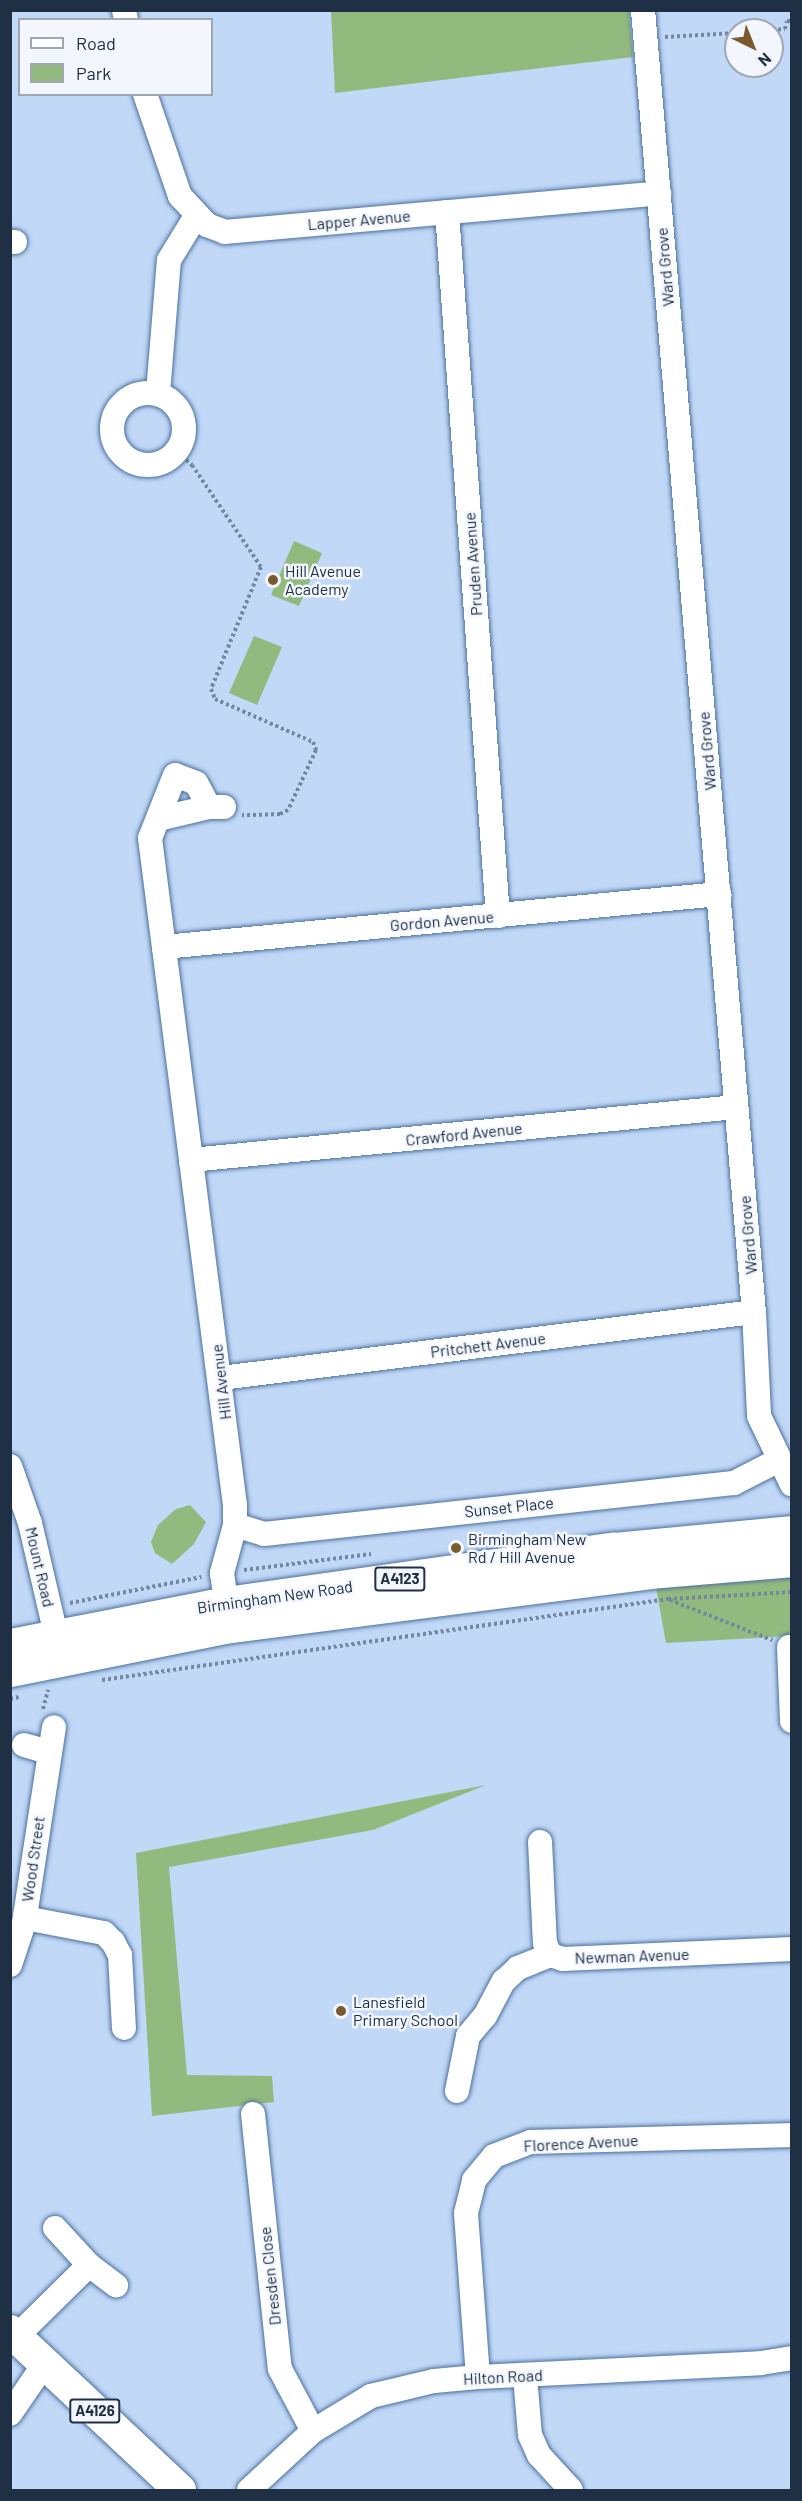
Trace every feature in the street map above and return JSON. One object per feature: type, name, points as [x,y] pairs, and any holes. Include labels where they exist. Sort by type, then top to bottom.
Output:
[{"type":"highway","name":"Birmingham New Road","points":[[20,1682],[57,1660],[226,1603],[612,1550],[792,1532]]},
{"type":"highway","name":"Birmingham New Road","points":[[10,1645],[57,1660],[242,1624],[662,1571],[792,1560]]},
{"type":"main road","name":"A4126","points":[[14,2334],[180,2490]]},
{"type":"street","name":"Ward Grove","points":[[643,10],[754,1312],[759,1416],[778,1460],[792,1485]]},
{"type":"street","name":"Lapper Avenue","points":[[146,96],[172,181],[196,216],[225,232],[659,193]]},
{"type":"street","name":"Pruden Avenue","points":[[447,212],[498,916]]},
{"type":"street","points":[[158,393],[169,260],[196,216]]},
{"type":"street","points":[[158,393],[180,411],[183,439],[177,452],[152,465],[131,461],[116,447],[112,418],[119,406],[130,396],[158,393]]},
{"type":"street","points":[[175,775],[196,783],[217,807],[154,829],[175,775]]},
{"type":"street","name":"Hill Avenue","points":[[154,829],[164,946],[221,1378],[235,1526],[222,1573],[226,1603]]},
{"type":"street","name":"Gordon Avenue","points":[[164,946],[719,894]]},
{"type":"street","name":"Crawford Avenue","points":[[191,1160],[736,1107]]},
{"type":"street","name":"Pritchett Avenue","points":[[221,1378],[754,1312]]},
{"type":"street","name":"Sunset Place","points":[[235,1526],[264,1534],[734,1483],[778,1460]]},
{"type":"street","name":"Mount Road","points":[[10,1466],[30,1523],[57,1660]]},
{"type":"street","points":[[789,1647],[792,1721]]},
{"type":"street","name":"Wood Street","points":[[10,1965],[25,1918],[48,1752],[54,1727]]},
{"type":"street","points":[[24,1745],[48,1752]]},
{"type":"street","name":"Newman Avenue","points":[[540,1842],[545,1943],[550,1955],[562,1959],[792,1949]]},
{"type":"street","points":[[25,1918],[104,1933],[113,1942],[120,1955],[124,2028]]},
{"type":"street","points":[[457,2091],[468,2036],[485,2016],[504,1981],[518,1968],[550,1955]]},
{"type":"street","name":"Dresden Close","points":[[253,2114],[280,2369],[313,2431]]},
{"type":"street","name":"Florence Avenue","points":[[478,2377],[467,2204],[474,2180],[494,2156],[531,2142],[792,2135]]},
{"type":"street","points":[[55,2228],[89,2265],[116,2285]]},
{"type":"street","points":[[14,2334],[89,2265]]},
{"type":"street","name":"Hilton Road","points":[[249,2490],[313,2431],[371,2396],[434,2381],[478,2377],[761,2363],[792,2358]]},
{"type":"street","points":[[10,2414],[45,2363]]},
{"type":"street","points":[[525,2376],[530,2435],[539,2455],[572,2490]]},
{"type":"path","points":[[645,39],[724,34]]},
{"type":"path","points":[[177,452],[192,465],[261,567],[211,689],[214,699],[313,742],[316,750],[288,810],[280,814],[242,815],[217,807]]},
{"type":"path","points":[[98,1681],[668,1599],[792,1592]]},
{"type":"path","points":[[668,1599],[789,1647]]},
{"type":"path","points":[[38,1692],[57,1660]]},
{"type":"path","points":[[10,1699],[20,1682]]},
{"type":"green space","points":[[331,11],[629,11],[633,57],[335,93]]},
{"type":"green space","points":[[294,541],[322,553],[299,606],[271,595]]},
{"type":"green space","points":[[254,636],[282,647],[257,705],[229,693]]},
{"type":"green space","points":[[190,1505],[206,1522],[194,1544],[172,1564],[155,1553],[151,1542],[158,1525],[176,1509]]},
{"type":"green space","points":[[791,1576],[791,1636],[666,1643],[655,1582]]},
{"type":"green space","points":[[486,1785],[373,1830],[169,1867],[187,2075],[272,2076],[274,2102],[152,2116],[136,1853]]},
{"type":"place","name":"Hill Avenue Academy","points":[[273,580]]},
{"type":"place","name":"Birmingham New Rd / Hill Avenue","points":[[456,1548]]},
{"type":"place","name":"Lanesfield Primary School","points":[[341,2011]]}]
